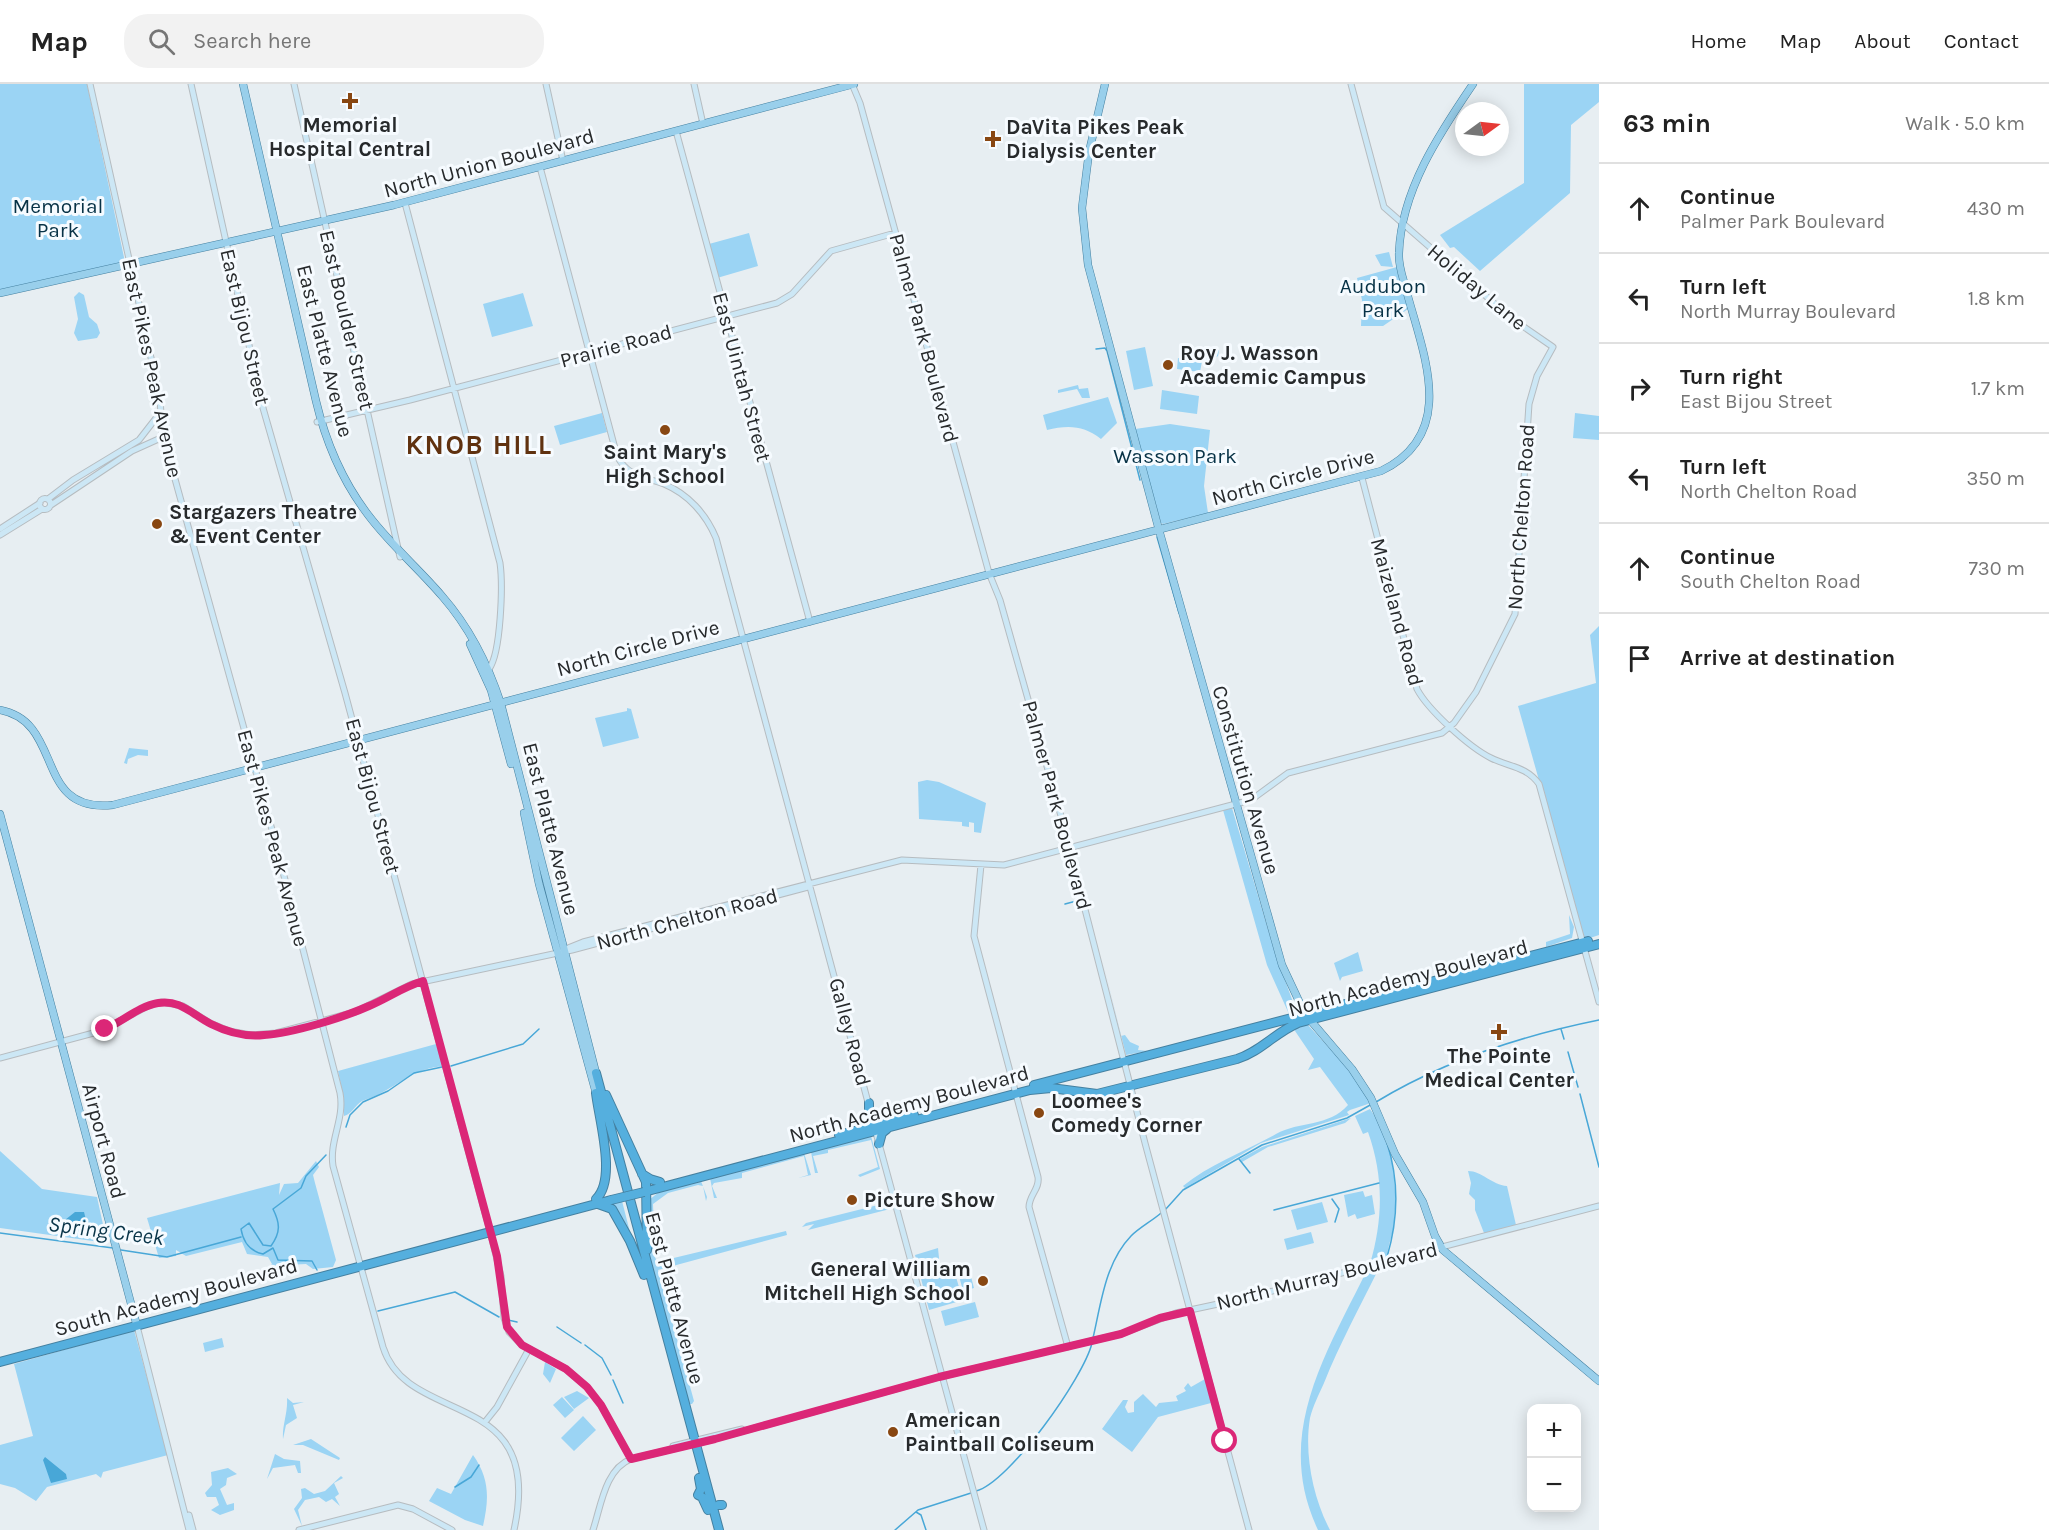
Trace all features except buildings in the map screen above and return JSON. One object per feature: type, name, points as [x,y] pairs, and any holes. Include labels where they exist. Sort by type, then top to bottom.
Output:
[{"type":"highway","name":"North Academy Boulevard","points":[[661,1185],[857,1130],[890,1127],[1124,1061],[1471,979],[1599,939]]},
{"type":"highway","name":"North Academy Boulevard","points":[[360,1265],[645,1189],[793,1153],[875,1128],[1015,1092],[1046,1088],[1097,1094],[1131,1086],[1245,1056],[1307,1017],[1499,964],[1583,945],[1599,944]]},
{"type":"highway","points":[[1471,979],[1476,972],[1499,964]]},
{"type":"highway","points":[[596,1073],[642,1173],[647,1201],[647,1276]]},
{"type":"highway","name":"East Platte Avenue","points":[[596,1073],[647,1276]]},
{"type":"highway","points":[[596,1093],[606,1186],[610,1200],[647,1276]]},
{"type":"highway","name":"East Platte Avenue","points":[[596,1093],[693,1443],[708,1489],[717,1529]]},
{"type":"highway","points":[[857,1130],[868,1123],[868,1103]]},
{"type":"highway","points":[[879,1144],[882,1133],[890,1127]]},
{"type":"highway","points":[[642,1173],[661,1185],[647,1201]]},
{"type":"highway","points":[[597,1202],[606,1186]]},
{"type":"highway","points":[[597,1202],[610,1200]]},
{"type":"highway","points":[[647,1250],[649,1241],[657,1236]]},
{"type":"highway","name":"South Academy Boulevard","points":[[0,1362],[360,1265]]},
{"type":"highway","name":"South Academy Boulevard","points":[[0,1357],[137,1324]]},
{"type":"highway","name":"East Platte Avenue","points":[[693,1443],[699,1478],[708,1510],[717,1529]]},
{"type":"highway","points":[[699,1478],[701,1490],[695,1496],[702,1497],[708,1510]]},
{"type":"highway","points":[[708,1489],[714,1502],[721,1505],[716,1510],[717,1529]]},
{"type":"main road","name":"East Pikes Peak Avenue","points":[[90,84],[161,412],[162,437],[255,767],[342,1101],[333,1145],[333,1166],[385,1354],[396,1372],[410,1385],[473,1414],[502,1441],[516,1470],[520,1496],[514,1530]]},
{"type":"main road","name":"East Bijou Street","points":[[191,84],[263,408],[358,739],[490,1231],[501,1276],[506,1323],[513,1336],[529,1349],[566,1369],[587,1387],[601,1405],[631,1459]]},
{"type":"main road","name":"East Platte Avenue","points":[[243,84],[319,422],[331,460],[361,511],[451,607],[488,667],[596,1093]]},
{"type":"main road","name":"East Boulder Street","points":[[294,84],[394,540]]},
{"type":"main road","points":[[546,84],[563,161]]},
{"type":"main road","points":[[694,84],[703,124]]},
{"type":"main road","name":"North Union Boulevard","points":[[0,293],[405,202],[853,84]]},
{"type":"main road","name":"Palmer Park Boulevard","points":[[853,84],[860,102],[989,573],[1000,600],[1069,847],[1165,1219],[1249,1530]]},
{"type":"main road","name":"Constitution Avenue","points":[[1105,84],[1089,152],[1084,193],[1082,218],[1085,249],[1159,530],[1280,960],[1307,1017],[1352,1069],[1376,1106],[1395,1154],[1423,1202],[1441,1248],[1599,1381]]},
{"type":"main road","name":"Holiday Lane","points":[[1351,84],[1383,204],[1511,318],[1553,347]]},
{"type":"main road","name":"North Circle Drive","points":[[0,710],[18,716],[31,725],[42,741],[58,782],[72,795],[89,803],[117,804],[744,637],[1362,478],[1385,470],[1405,456],[1423,429],[1430,407],[1430,377],[1399,264],[1399,247],[1404,225],[1413,187],[1444,128],[1473,84]]},
{"type":"main road","name":"East Uintah Street","points":[[676,131],[809,620]]},
{"type":"main road","points":[[540,167],[589,353]]},
{"type":"main road","points":[[405,202],[501,571],[502,603],[494,662],[488,667]]},
{"type":"main road","name":"Prairie Road","points":[[319,422],[726,317],[787,298],[822,258],[837,248],[895,233]]},
{"type":"main road","name":"North Chelton Road","points":[[0,1058],[101,1031],[148,1006],[161,1002],[180,1004],[217,1027],[247,1035],[276,1034],[355,1012],[423,981],[466,974],[560,951],[583,942],[907,859],[1004,865],[1236,804],[1255,798],[1286,773],[1442,733],[1451,726],[1476,692],[1515,614],[1529,404],[1537,376],[1553,347]]},
{"type":"main road","name":"Galley Road","points":[[589,353],[615,449],[622,465],[637,476],[678,491],[705,517],[716,538],[984,1530]]},
{"type":"main road","points":[[140,440],[161,412]]},
{"type":"main road","name":"East Platte Avenue","points":[[319,422],[339,468],[359,502],[369,516],[394,540],[399,553],[461,628],[497,703]]},
{"type":"main road","points":[[0,535],[41,504],[50,504],[73,480],[146,437],[162,437]]},
{"type":"main road","points":[[0,529],[41,504],[50,504],[132,451],[162,437]]},
{"type":"main road","name":"Maizeland Road","points":[[1362,478],[1414,682],[1427,704],[1484,754],[1525,770],[1539,784],[1599,1002]]},
{"type":"main road","points":[[350,495],[359,502]]},
{"type":"main road","points":[[361,511],[369,516]]},
{"type":"main road","name":"Airport Road","points":[[0,814],[191,1530]]},
{"type":"main road","points":[[981,865],[972,936],[1038,1180],[1029,1207],[1068,1347]]},
{"type":"main road","name":"East Platte Avenue","points":[[560,951],[596,1073]]},
{"type":"main road","name":"North Murray Boulevard","points":[[631,1459],[943,1376],[1098,1340],[1190,1311],[1599,1206]]},
{"type":"main road","points":[[1432,1250],[1449,1256]]},
{"type":"main road","points":[[484,1422],[497,1407],[529,1349]]},
{"type":"main road","points":[[593,1530],[612,1474],[619,1465],[631,1459]]},
{"type":"main road","points":[[299,1530],[398,1505],[413,1509],[452,1530]]},
{"type":"green space","name":"Memorial Park","points":[[0,84],[87,84],[125,262],[0,290]]},
{"type":"green space","points":[[1524,84],[1599,84],[1599,102],[1571,125],[1570,193],[1480,271],[1454,247],[1450,248],[1440,235],[1524,183]]},
{"type":"green space","points":[[749,233],[758,266],[717,278],[709,244]]},
{"type":"green space","points":[[1389,252],[1393,267],[1381,266],[1375,255]]},
{"type":"green space","name":"Audubon Park","points":[[1397,267],[1408,309],[1383,326],[1361,326],[1362,300],[1357,278]]},
{"type":"green space","points":[[79,292],[84,295],[89,317],[97,324],[100,333],[97,338],[78,341],[74,333],[78,319],[74,297]]},
{"type":"green space","points":[[523,293],[533,326],[492,337],[483,304]]},
{"type":"green space","points":[[1145,347],[1153,386],[1134,390],[1126,351]]},
{"type":"green space","points":[[1206,348],[1219,350],[1218,356],[1210,362],[1203,361]]},
{"type":"green space","points":[[1178,358],[1202,361],[1200,372],[1177,369]]},
{"type":"green space","points":[[1078,385],[1079,389],[1088,388],[1090,398],[1082,398],[1077,389],[1058,393],[1058,390]]},
{"type":"green space","points":[[1162,390],[1199,396],[1197,414],[1160,409]]},
{"type":"green space","points":[[1108,397],[1117,423],[1101,439],[1095,434],[1075,427],[1047,430],[1043,415]]},
{"type":"green space","points":[[602,413],[607,432],[560,445],[554,426]]},
{"type":"green space","points":[[1575,413],[1599,416],[1599,440],[1573,438]]},
{"type":"green space","name":"Wasson Park","points":[[1170,424],[1210,430],[1204,486],[1208,513],[1163,524],[1135,429]]},
{"type":"green space","points":[[1599,626],[1599,935],[1587,939],[1583,936],[1518,706],[1596,683],[1590,635]]},
{"type":"green space","points":[[627,708],[631,709],[639,738],[603,747],[595,718],[627,711]]},
{"type":"green space","points":[[129,748],[148,750],[148,756],[138,755],[128,759],[127,764],[124,763]]},
{"type":"green space","points":[[927,780],[939,782],[986,803],[981,833],[974,832],[974,823],[969,822],[969,827],[962,826],[962,822],[919,819],[918,782]]},
{"type":"green space","points":[[1232,808],[1275,953],[1297,1013],[1289,1014],[1267,965],[1223,810]]},
{"type":"green space","points":[[1569,915],[1574,927],[1572,938],[1546,947],[1546,942],[1570,934]]},
{"type":"green space","points":[[1358,952],[1363,971],[1342,977],[1340,981],[1334,963]]},
{"type":"green space","points":[[1307,1024],[1344,1064],[1371,1103],[1350,1110],[1347,1112],[1349,1115],[1261,1143],[1185,1188],[1183,1186],[1194,1178],[1228,1158],[1285,1130],[1332,1117],[1348,1105],[1320,1067],[1308,1070],[1314,1059],[1293,1028]]},
{"type":"green space","points":[[1125,1035],[1130,1042],[1139,1046],[1138,1050],[1148,1051],[1126,1055],[1121,1036]]},
{"type":"green space","points":[[436,1044],[443,1066],[433,1067],[411,1076],[362,1101],[344,1116],[344,1100],[338,1071]]},
{"type":"green space","points":[[1370,1109],[1378,1121],[1389,1149],[1394,1178],[1395,1208],[1387,1259],[1370,1264],[1379,1214],[1379,1182],[1368,1132],[1363,1134],[1355,1116]]},
{"type":"green space","points":[[1351,1118],[1345,1123],[1268,1147],[1242,1162],[1240,1159],[1262,1147]]},
{"type":"green space","points":[[871,1136],[880,1169],[860,1177],[858,1175],[878,1167],[871,1140],[813,1156],[818,1173],[815,1173],[811,1152]]},
{"type":"green space","points":[[0,1151],[42,1189],[97,1197],[107,1243],[0,1228]]},
{"type":"green space","points":[[804,1153],[811,1175],[798,1178],[808,1175],[804,1156],[742,1173],[742,1178],[714,1183],[712,1186],[717,1198],[714,1198],[710,1178]]},
{"type":"green space","points":[[316,1161],[319,1167],[313,1175],[336,1260],[333,1267],[313,1269],[306,1264],[287,1265],[283,1271],[270,1277],[265,1275],[272,1264],[268,1257],[247,1254],[242,1242],[186,1256],[176,1250],[176,1256],[159,1258],[147,1218],[280,1183],[279,1195],[284,1184],[298,1183]]},
{"type":"green space","points":[[1468,1171],[1507,1186],[1516,1225],[1484,1233],[1475,1210],[1475,1200],[1469,1194],[1471,1183]]},
{"type":"green space","points":[[701,1181],[703,1186],[698,1185],[668,1193],[653,1204],[657,1262],[786,1231],[787,1235],[658,1270],[694,1401],[689,1404],[649,1253],[649,1200],[659,1192]]},
{"type":"green space","points":[[1363,1191],[1365,1197],[1372,1195],[1375,1214],[1357,1219],[1355,1214],[1348,1217],[1344,1195]]},
{"type":"green space","points":[[622,1201],[632,1240],[611,1203]]},
{"type":"green space","points":[[890,1202],[894,1208],[808,1230],[814,1224],[802,1227],[806,1223]]},
{"type":"green space","points":[[1322,1202],[1328,1222],[1297,1230],[1291,1210]]},
{"type":"green space","points":[[1311,1232],[1314,1243],[1287,1250],[1284,1239]]},
{"type":"green space","points":[[938,1248],[939,1258],[936,1269],[953,1267],[962,1297],[960,1301],[929,1310],[915,1255]]},
{"type":"green space","points":[[1380,1266],[1337,1353],[1310,1418],[1308,1446],[1311,1476],[1330,1530],[1318,1530],[1306,1495],[1301,1461],[1303,1428],[1310,1396],[1336,1333],[1367,1270]]},
{"type":"green space","points":[[969,1269],[974,1288],[963,1291],[958,1272]]},
{"type":"green space","points":[[975,1302],[979,1317],[945,1326],[941,1311]]},
{"type":"green space","points":[[134,1330],[168,1455],[103,1472],[101,1478],[96,1474],[47,1487],[36,1501],[15,1488],[0,1484],[0,1445],[33,1436],[14,1364]]},
{"type":"green space","points":[[222,1338],[224,1347],[205,1352],[203,1343]]},
{"type":"green space","points":[[545,1362],[556,1369],[550,1383],[543,1374]]},
{"type":"green space","points":[[1205,1379],[1211,1403],[1158,1417],[1132,1452],[1102,1429],[1123,1400],[1128,1400],[1125,1407],[1128,1413],[1134,1412],[1134,1402],[1143,1394],[1156,1407],[1159,1403],[1178,1401],[1176,1396],[1186,1391],[1184,1388],[1188,1383],[1191,1387]]},
{"type":"green space","points":[[577,1391],[589,1398],[574,1409],[564,1397]]},
{"type":"green space","points":[[562,1397],[574,1410],[565,1418],[553,1405]]},
{"type":"green space","points":[[287,1398],[293,1403],[304,1402],[293,1405],[297,1418],[286,1425],[283,1439],[287,1409]]},
{"type":"green space","points":[[583,1416],[596,1430],[574,1451],[561,1438]]},
{"type":"green space","points":[[311,1439],[340,1458],[339,1460],[303,1445],[293,1445]]},
{"type":"green space","points":[[275,1454],[284,1459],[300,1461],[301,1473],[298,1473],[295,1465],[273,1468],[267,1479]]},
{"type":"green space","points":[[473,1455],[483,1472],[487,1489],[483,1526],[465,1520],[429,1501],[437,1488],[451,1494]]},
{"type":"green space","points":[[228,1468],[237,1474],[227,1478],[226,1485],[220,1489],[227,1505],[234,1503],[234,1510],[220,1515],[211,1510],[219,1505],[216,1497],[207,1497],[205,1493],[212,1485],[211,1472]]},
{"type":"green space","points":[[341,1476],[343,1478],[334,1483],[339,1494],[335,1497],[340,1506],[332,1499],[326,1502],[319,1497],[305,1500],[298,1510],[302,1526],[294,1509],[302,1498],[301,1489],[305,1488],[314,1494],[325,1491]]},
{"type":"shaded area","points":[[75,1212],[84,1212],[86,1220],[69,1228],[65,1227],[65,1220]]},
{"type":"shaded area","points":[[45,1457],[66,1474],[67,1479],[51,1483],[43,1460]]},
{"type":"waterway","points":[[1096,349],[1105,348],[1107,351],[1140,480]]},
{"type":"waterway","points":[[1157,537],[1179,613]]},
{"type":"waterway","points":[[1065,904],[1080,900]]},
{"type":"waterway","points":[[1376,1102],[1429,1074],[1484,1051],[1599,1020]]},
{"type":"waterway","points":[[451,1066],[523,1044],[539,1029]]},
{"type":"waterway","points":[[1561,1029],[1564,1039]]},
{"type":"waterway","points":[[1568,1052],[1578,1087]]},
{"type":"waterway","points":[[346,1127],[350,1115],[363,1102],[388,1091],[414,1073],[442,1067]]},
{"type":"waterway","points":[[1580,1094],[1599,1167]]},
{"type":"waterway","points":[[1165,1210],[1183,1190],[1262,1145],[1347,1118],[1372,1104]]},
{"type":"waterway","points":[[1387,1143],[1394,1171],[1396,1200],[1387,1257]]},
{"type":"waterway","points":[[317,1270],[312,1261],[278,1260],[273,1248],[263,1254],[254,1251],[243,1238],[241,1229],[249,1223],[263,1245],[271,1246],[277,1236],[278,1228],[273,1209],[301,1188],[306,1176],[326,1155]]},
{"type":"waterway","points":[[1239,1159],[1250,1173]]},
{"type":"waterway","points":[[1274,1210],[1379,1183]]},
{"type":"waterway","points":[[1332,1199],[1339,1209],[1335,1222]]},
{"type":"waterway","points":[[1093,1338],[1105,1284],[1115,1259],[1131,1236],[1161,1213]]},
{"type":"waterway","name":"Spring Creek","points":[[0,1233],[113,1248]]},
{"type":"waterway","name":"Spring Creek","points":[[121,1250],[167,1257],[241,1237]]},
{"type":"waterway","points":[[378,1311],[455,1292],[499,1317]]},
{"type":"waterway","points":[[508,1320],[517,1322]]},
{"type":"waterway","points":[[557,1327],[581,1343]]},
{"type":"waterway","points":[[976,1491],[990,1484],[1025,1450],[1060,1403],[1086,1359],[1092,1343]]},
{"type":"waterway","points":[[585,1345],[602,1358],[611,1375]]},
{"type":"waterway","points":[[613,1380],[623,1403]]},
{"type":"waterway","points":[[455,1487],[471,1477],[479,1465]]},
{"type":"waterway","points":[[895,1530],[918,1510],[971,1493]]},
{"type":"waterway","points":[[916,1512],[921,1515],[926,1530]]},
{"type":"place","name":"Memorial Hospital Central","points":[[350,101]]},
{"type":"place","name":"DaVita Pikes Peak Dialysis Center","points":[[993,139]]},
{"type":"place","name":"Roy J. Wasson Academic Campus","points":[[1168,365]]},
{"type":"place","name":"Saint Mary's High School","points":[[665,430]]},
{"type":"place","name":"Stargazers Theatre & Event Center","points":[[157,524]]},
{"type":"place","name":"The Pointe Medical Center","points":[[1499,1032]]},
{"type":"place","name":"Loomee's Comedy Corner","points":[[1039,1113]]},
{"type":"place","name":"Picture Show","points":[[852,1200]]},
{"type":"place","name":"General William Mitchell High School","points":[[983,1281]]},
{"type":"place","name":"American Paintball Coliseum","points":[[893,1432]]},
{"type":"district","name":"KNOB HILL","points":[[479,445]]},
{"type":"route","points":[[105,1029],[148,1006],[165,1002],[183,1006],[217,1027],[229,1031],[247,1035],[272,1034],[355,1012],[423,981],[497,1256],[507,1327],[522,1345],[566,1369],[587,1387],[601,1405],[631,1459],[715,1439],[939,1377],[1121,1334],[1160,1318],[1190,1311],[1225,1441]]}]
